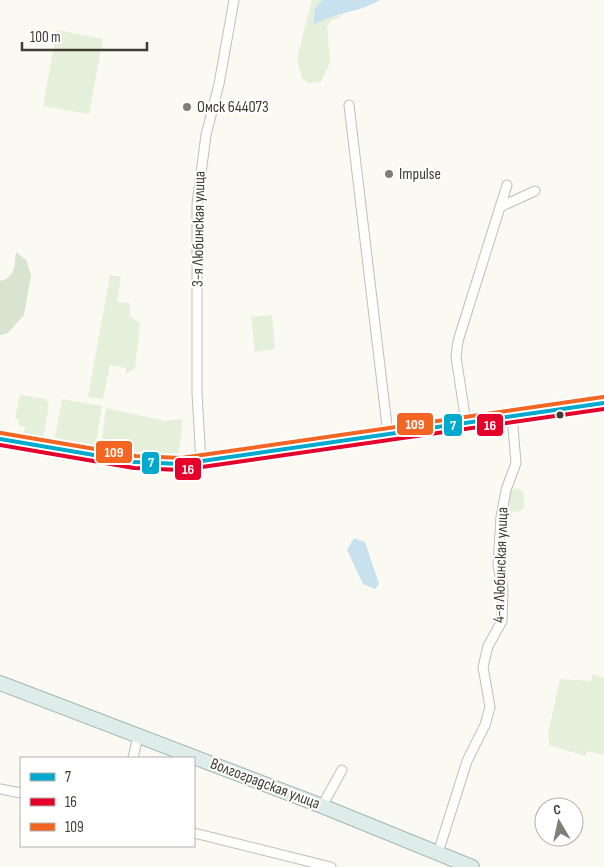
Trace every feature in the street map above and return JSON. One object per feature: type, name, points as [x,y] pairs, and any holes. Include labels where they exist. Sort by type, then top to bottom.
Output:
[{"type":"main road","points":[[0,439],[135,462],[176,464],[201,462],[604,403]]},
{"type":"main road","name":"Волгоградская улица","points":[[0,683],[193,757]]},
{"type":"main road","name":"Волгоградская улица","points":[[195,758],[322,806],[472,867]]},
{"type":"street","name":"3-я Любинская улица","points":[[201,462],[198,393],[199,180],[206,135],[219,84],[234,0]]},
{"type":"street","points":[[349,105],[388,434]]},
{"type":"street","points":[[466,422],[456,358],[458,341],[483,255],[507,185]]},
{"type":"street","points":[[500,207],[535,191]]},
{"type":"street","name":"4-я Любинская улица","points":[[438,853],[467,761],[485,725],[490,707],[483,667],[488,646],[502,621],[502,588],[498,566],[501,517],[506,490],[516,463],[512,415]]},
{"type":"street","points":[[133,757],[138,736]]},
{"type":"street","points":[[322,806],[342,770]]},
{"type":"street","points":[[0,789],[20,793]]},
{"type":"street","points":[[195,833],[331,867]]},
{"type":"green space","points":[[312,0],[323,0],[317,4],[327,17],[344,15],[331,21],[327,27],[330,62],[321,82],[310,83],[302,79],[297,58]]},
{"type":"green space","points":[[57,30],[103,39],[89,114],[43,106]]},
{"type":"green space","points":[[16,252],[26,260],[31,275],[24,315],[8,333],[0,335],[0,281],[12,274]]},
{"type":"green space","points":[[110,275],[121,277],[117,302],[130,303],[130,316],[140,323],[135,368],[126,374],[126,368],[110,365],[103,399],[88,397]]},
{"type":"green space","points":[[272,315],[275,349],[255,352],[251,317]]},
{"type":"green space","points":[[20,395],[46,399],[49,406],[43,438],[38,440],[23,438],[25,427],[18,425],[19,420],[15,419]]},
{"type":"green space","points":[[62,399],[102,406],[95,448],[54,442]]},
{"type":"green space","points":[[106,408],[165,421],[183,419],[178,458],[138,459],[100,453]]},
{"type":"green space","points":[[516,488],[523,491],[525,506],[521,511],[511,512],[507,506],[510,491]]},
{"type":"green space","points":[[593,674],[604,678],[604,755],[587,751],[585,756],[549,745],[548,734],[560,679],[591,681]]},
{"type":"water","points":[[323,0],[380,0],[364,8],[330,17],[314,25],[316,8]]},
{"type":"water","points":[[354,538],[365,542],[379,584],[375,589],[363,584],[347,550]]},
{"type":"transit line","name":"109","points":[[1,433],[136,456],[181,458],[603,397]]},
{"type":"transit line","name":"7","points":[[0,439],[135,462],[181,464],[604,403]]},
{"type":"transit line","name":"16","points":[[0,445],[134,468],[181,470],[604,409]]},
{"type":"place","name":"Омск 644073","points":[[187,107]]},
{"type":"place","name":"Impulse","points":[[389,174]]}]
